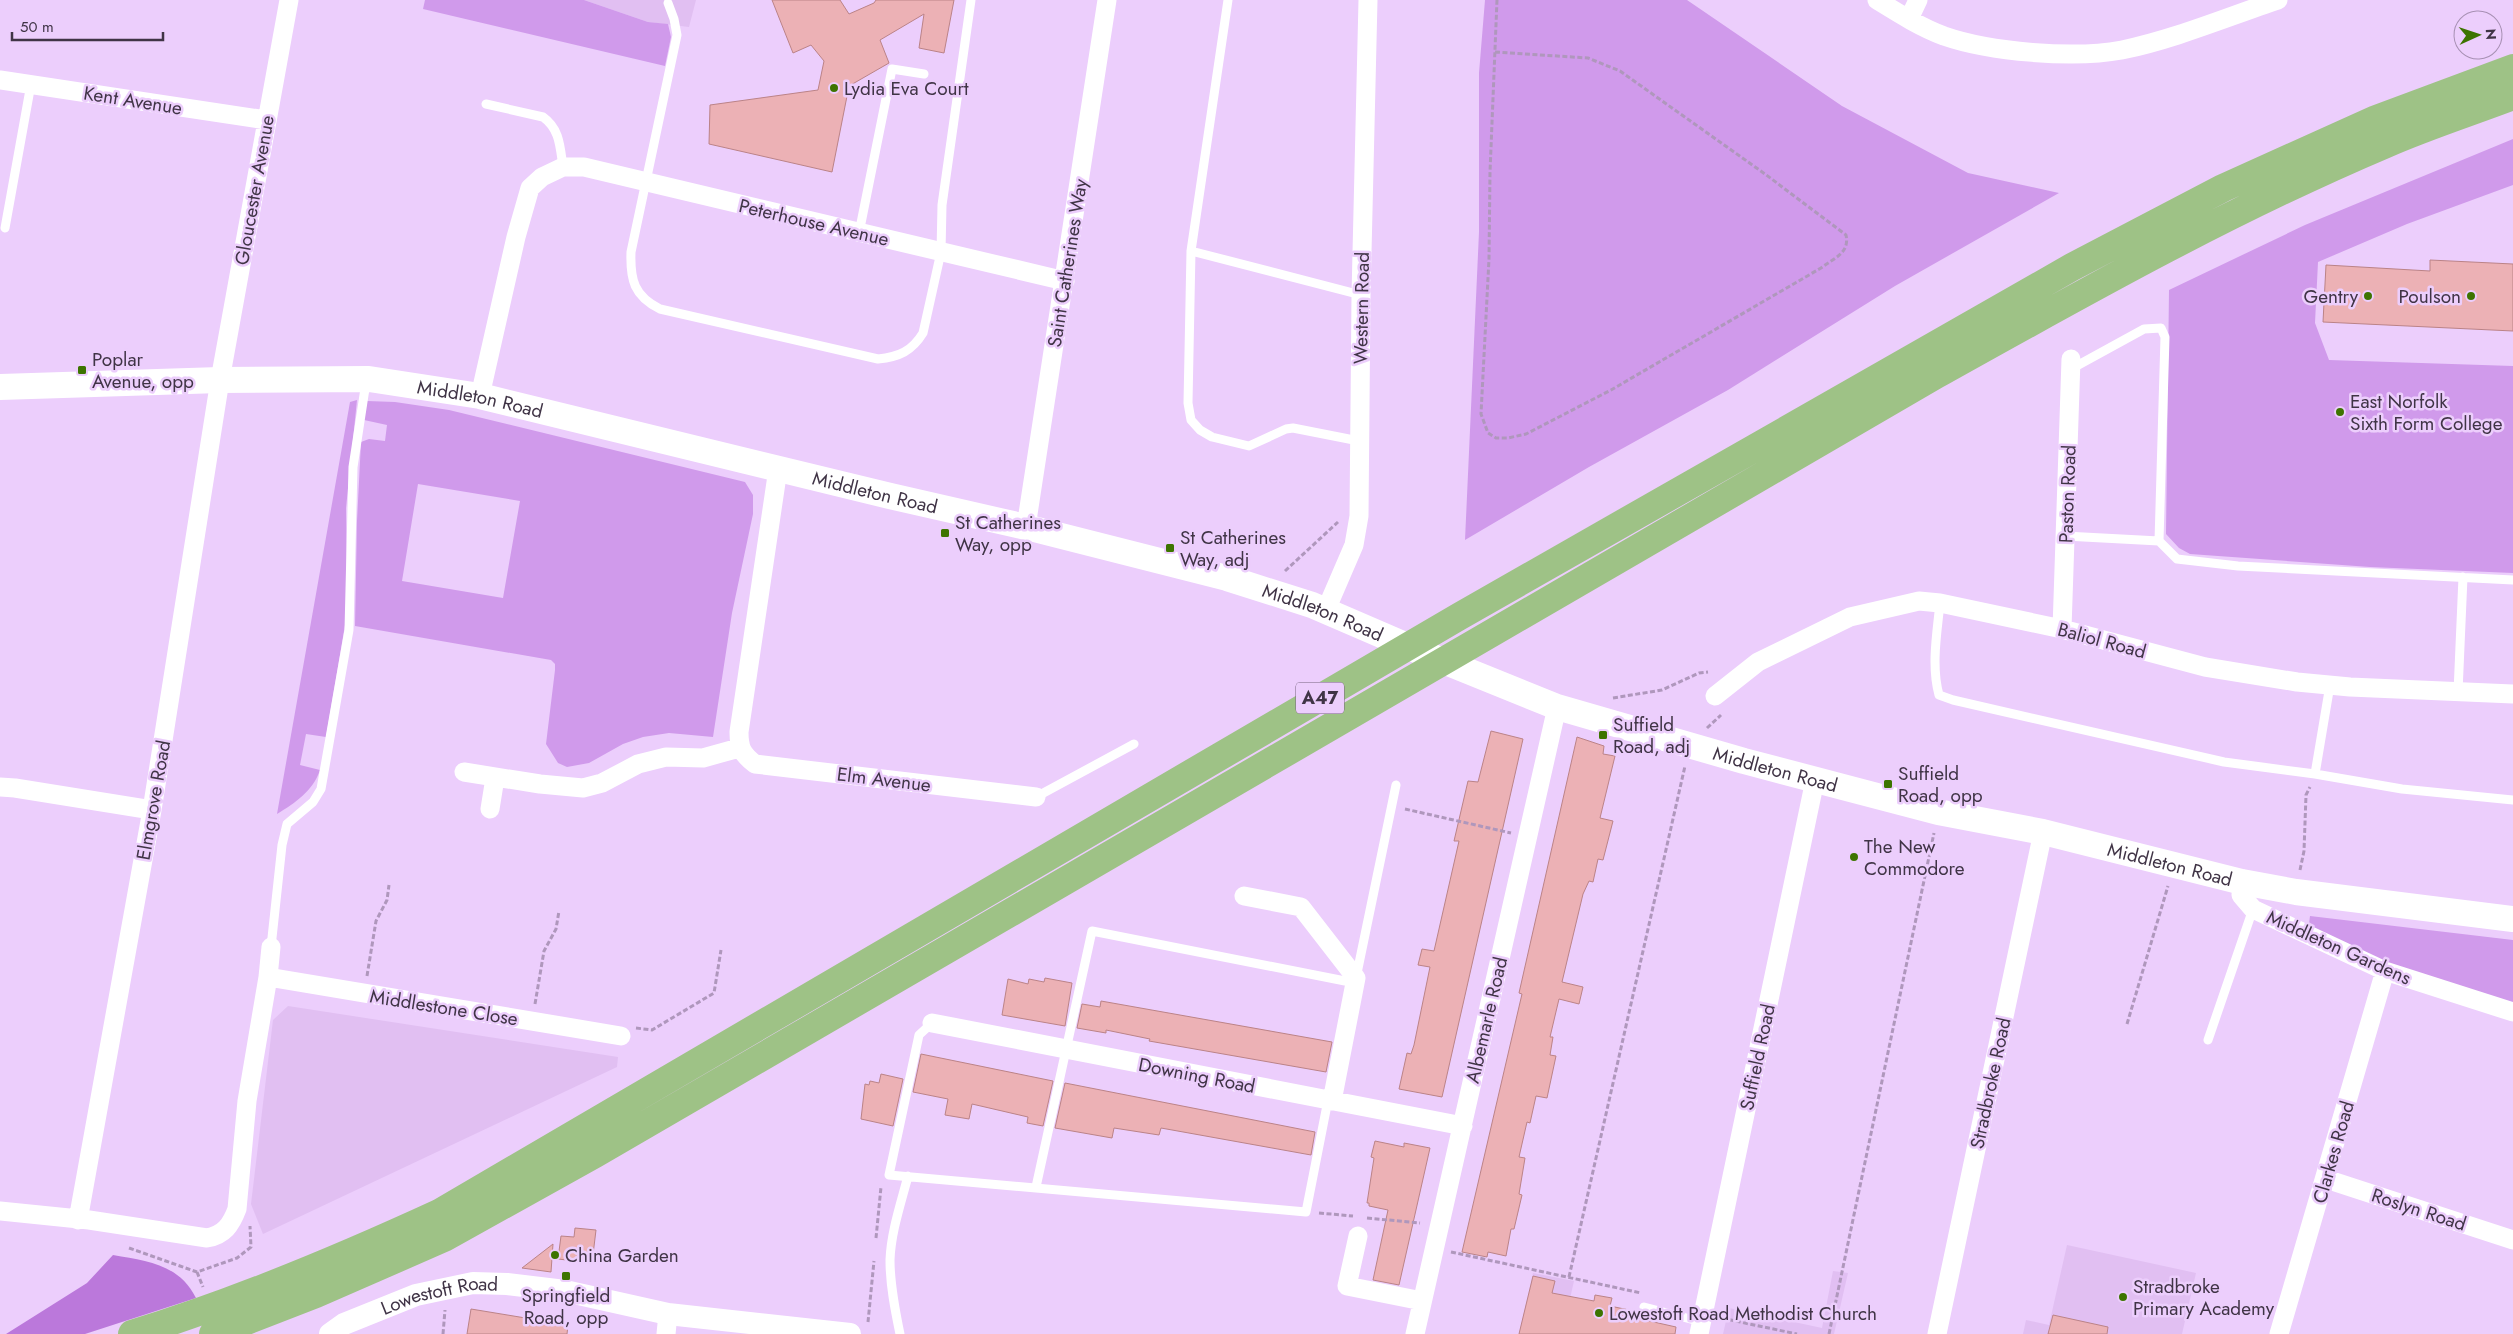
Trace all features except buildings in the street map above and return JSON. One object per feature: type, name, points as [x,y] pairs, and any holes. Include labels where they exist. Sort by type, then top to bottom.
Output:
[{"type":"highway","name":"A47","points":[[132,1334],[173,1322],[307,1271],[439,1213],[1460,616],[2072,267],[2232,184],[2376,120],[2513,68]]},
{"type":"highway","name":"A47","points":[[213,1334],[316,1294],[444,1238],[595,1154],[1936,375],[2082,294],[2237,212],[2307,179],[2388,143],[2513,96]]},
{"type":"main road","name":"Middleton Road","points":[[0,388],[220,380],[366,379],[480,396],[1026,527],[1227,578],[1326,610],[1357,625],[1557,707],[1815,780],[1938,812],[2043,832],[2242,882],[2296,892],[2513,919]]},
{"type":"street","name":"Gloucester Avenue","points":[[220,380],[289,0]]},
{"type":"street","name":"Saint Catherines Way","points":[[1026,527],[1107,0]]},
{"type":"street","name":"Western Road","points":[[1326,610],[1354,545],[1359,516],[1361,295],[1368,0]]},
{"type":"street","points":[[1877,0],[1909,19],[1944,36],[2012,50],[2069,53],[2119,50],[2150,43],[2278,0]]},
{"type":"street","points":[[1909,19],[1918,0]]},
{"type":"street","name":"Kent Avenue","points":[[0,80],[266,120]]},
{"type":"street","name":"Peterhouse Avenue","points":[[480,396],[516,237],[530,188],[542,177],[563,167],[584,167],[1065,282]]},
{"type":"street","name":"Paston Road","points":[[2062,629],[2071,364]]},
{"type":"street","name":"Elmgrove Road","points":[[78,1220],[152,810],[220,380]]},
{"type":"street","points":[[464,772],[495,778],[583,788],[602,783],[638,764],[666,757],[703,758],[739,748],[739,732],[778,469]]},
{"type":"street","name":"Baliol Road","points":[[1715,696],[1758,662],[1850,616],[1919,602],[1940,603],[2062,629],[2205,667],[2330,685],[2513,694]]},
{"type":"street","name":"Albemarle Road","points":[[1415,1334],[1557,707]]},
{"type":"street","name":"Elm Avenue","points":[[739,748],[755,764],[1036,797]]},
{"type":"street","points":[[490,809],[495,778]]},
{"type":"street","name":"Suffield Road","points":[[1702,1323],[1815,780]]},
{"type":"street","points":[[0,787],[152,810]]},
{"type":"street","name":"Stradbroke Road","points":[[1937,1334],[2043,832]]},
{"type":"street","name":"Middleton Gardens","points":[[2242,882],[2241,895],[2253,908],[2385,971],[2513,1012]]},
{"type":"street","points":[[1244,896],[1301,907],[1356,978],[1330,1100]]},
{"type":"street","points":[[0,1211],[207,1238],[224,1232],[233,1220],[237,1209],[247,1101],[268,977],[271,947]]},
{"type":"street","name":"Clarkes Road","points":[[2279,1334],[2326,1179],[2385,971]]},
{"type":"street","name":"Middlestone Close","points":[[268,977],[621,1036]]},
{"type":"street","name":"Downing Road","points":[[932,1024],[1463,1126]]},
{"type":"street","name":"Roslyn Road","points":[[2326,1179],[2513,1240]]},
{"type":"street","points":[[1358,1236],[1347,1286],[1422,1301]]},
{"type":"street","name":"Lowestoft Road","points":[[330,1334],[344,1324],[416,1295],[474,1283],[507,1284],[566,1291],[667,1324],[850,1334]]},
{"type":"lane","points":[[668,3],[677,35],[631,252],[630,273],[646,302],[660,309],[878,359],[894,358],[907,351],[917,342],[923,332],[941,252],[942,204],[972,0]]},
{"type":"lane","points":[[1228,0],[1191,251],[1188,403],[1191,420],[1200,430],[1212,437],[1249,446],[1286,428],[1359,441]]},
{"type":"lane","points":[[859,233],[892,69],[924,74]]},
{"type":"lane","points":[[5,228],[30,84]]},
{"type":"lane","points":[[486,104],[543,116],[556,130],[563,167]]},
{"type":"lane","points":[[1191,251],[1361,295]]},
{"type":"lane","points":[[2071,364],[2144,329],[2161,328],[2165,337],[2159,540]]},
{"type":"lane","points":[[271,947],[282,845],[287,824],[313,802],[321,789],[349,630],[353,467],[366,379]]},
{"type":"lane","points":[[2066,536],[2159,540],[2177,559],[2194,561],[2308,571],[2513,580]]},
{"type":"lane","points":[[2458,692],[2463,577]]},
{"type":"lane","points":[[1940,603],[1935,663],[1939,696],[2224,762],[2315,774],[2402,789],[2513,800]]},
{"type":"lane","points":[[2315,774],[2330,685]]},
{"type":"lane","points":[[1036,797],[1134,744]]},
{"type":"lane","points":[[1036,1187],[1092,931],[1345,981],[1356,978],[1396,785]]},
{"type":"lane","points":[[2208,1040],[2253,908]]},
{"type":"lane","points":[[932,1024],[919,1035],[889,1174],[1306,1212],[1330,1100]]},
{"type":"lane","points":[[900,1334],[892,1288],[890,1259],[897,1217],[908,1176]]},
{"type":"lane","points":[[1644,1307],[1702,1323]]},
{"type":"path","points":[[1495,52],[1588,58],[1620,71],[1765,174],[1846,235],[1848,244],[1845,250],[1821,268],[1610,390],[1526,434],[1508,438],[1496,438],[1488,433],[1481,414],[1489,259],[1490,172],[1495,52],[1498,0]]},
{"type":"path","points":[[1285,572],[1344,517]]},
{"type":"path","points":[[1610,698],[1662,690],[1699,673],[1708,672]]},
{"type":"path","points":[[1569,1277],[1690,745]]},
{"type":"path","points":[[2296,892],[2304,851],[2306,795],[2315,774]]},
{"type":"path","points":[[1392,806],[1528,837]]},
{"type":"path","points":[[1829,1334],[1938,812]]},
{"type":"path","points":[[2126,1024],[2174,865]]},
{"type":"path","points":[[364,994],[376,921],[387,900],[389,885]]},
{"type":"path","points":[[532,1022],[544,950],[556,929],[559,911]]},
{"type":"path","points":[[621,1036],[633,1027],[652,1030],[714,994],[720,950]]},
{"type":"path","points":[[1306,1212],[1420,1222],[1439,1228]]},
{"type":"path","points":[[128,1247],[196,1272],[202,1284]]},
{"type":"path","points":[[1435,1249],[1646,1294]]},
{"type":"path","points":[[1702,1323],[1797,1334]]},
{"type":"shaded area","points":[[425,0],[584,0],[648,22],[668,24],[671,37],[665,66],[423,9]]},
{"type":"shaded area","points":[[584,0],[696,0],[689,27],[648,22]]},
{"type":"shaded area","points":[[1485,0],[1687,0],[1842,106],[1968,173],[2059,193],[1895,286],[1728,390],[1589,467],[1465,540],[1479,232],[1479,73]]},
{"type":"shaded area","name":"East Norfolk Sixth Form College","points":[[2513,139],[2513,185],[2407,224],[2318,262],[2315,323],[2329,360],[2513,366],[2513,573],[2370,567],[2190,554],[2179,548],[2166,534],[2169,290],[2305,225]]},
{"type":"shaded area","points":[[357,400],[346,508],[347,606],[345,625],[326,737],[306,734],[300,765],[320,770],[308,790],[297,801],[277,814],[350,402]]},
{"type":"shaded area","points":[[367,401],[395,402],[449,410],[745,482],[753,495],[753,514],[732,613],[713,737],[669,733],[643,737],[623,744],[589,763],[567,767],[558,763],[546,744],[555,670],[555,664],[551,660],[355,626],[361,442],[369,439],[385,441],[387,425],[364,420]],"holes":[[[418,484],[520,501],[503,598],[402,581]]]},
{"type":"shaded area","points":[[2310,916],[2513,940],[2513,1003],[2404,970],[2308,931]]},
{"type":"shaded area","points":[[288,1006],[618,1057],[617,1067],[263,1234],[251,1204],[273,1020]]},
{"type":"shaded area","name":"Stradbroke Primary Academy","points":[[2067,1245],[2196,1273],[2182,1334],[2023,1334],[2026,1320],[2049,1325]]},
{"type":"shaded area","points":[[113,1255],[150,1262],[171,1271],[181,1278],[196,1298],[85,1334],[6,1334],[87,1283]]},
{"type":"shaded area","points":[[1833,1271],[1848,1273],[1834,1334],[1723,1334],[1729,1308],[1822,1328]]},
{"type":"shaded area","points":[[1533,1273],[1574,1281],[1562,1334],[1519,1334]]},
{"type":"place","name":"Lydia Eva Court","points":[[834,88]]},
{"type":"place","name":"Gentry","points":[[2368,296]]},
{"type":"place","name":"Poulson","points":[[2471,296]]},
{"type":"place","name":"Poplar Avenue, opp","points":[[82,370]]},
{"type":"place","name":"East Norfolk Sixth Form College","points":[[2340,412]]},
{"type":"place","name":"St Catherines Way, opp","points":[[945,533]]},
{"type":"place","name":"St Catherines Way, adj","points":[[1170,548]]},
{"type":"place","name":"Suffield Road, adj","points":[[1603,735]]},
{"type":"place","name":"Suffield Road, opp","points":[[1888,784]]},
{"type":"place","name":"The New Commodore","points":[[1854,857]]},
{"type":"place","name":"China Garden","points":[[555,1255]]},
{"type":"place","name":"Springfield Road, opp","points":[[566,1276]]},
{"type":"place","name":"Stradbroke Primary Academy","points":[[2123,1297]]},
{"type":"place","name":"Lowestoft Road Methodist Church","points":[[1599,1313]]}]
